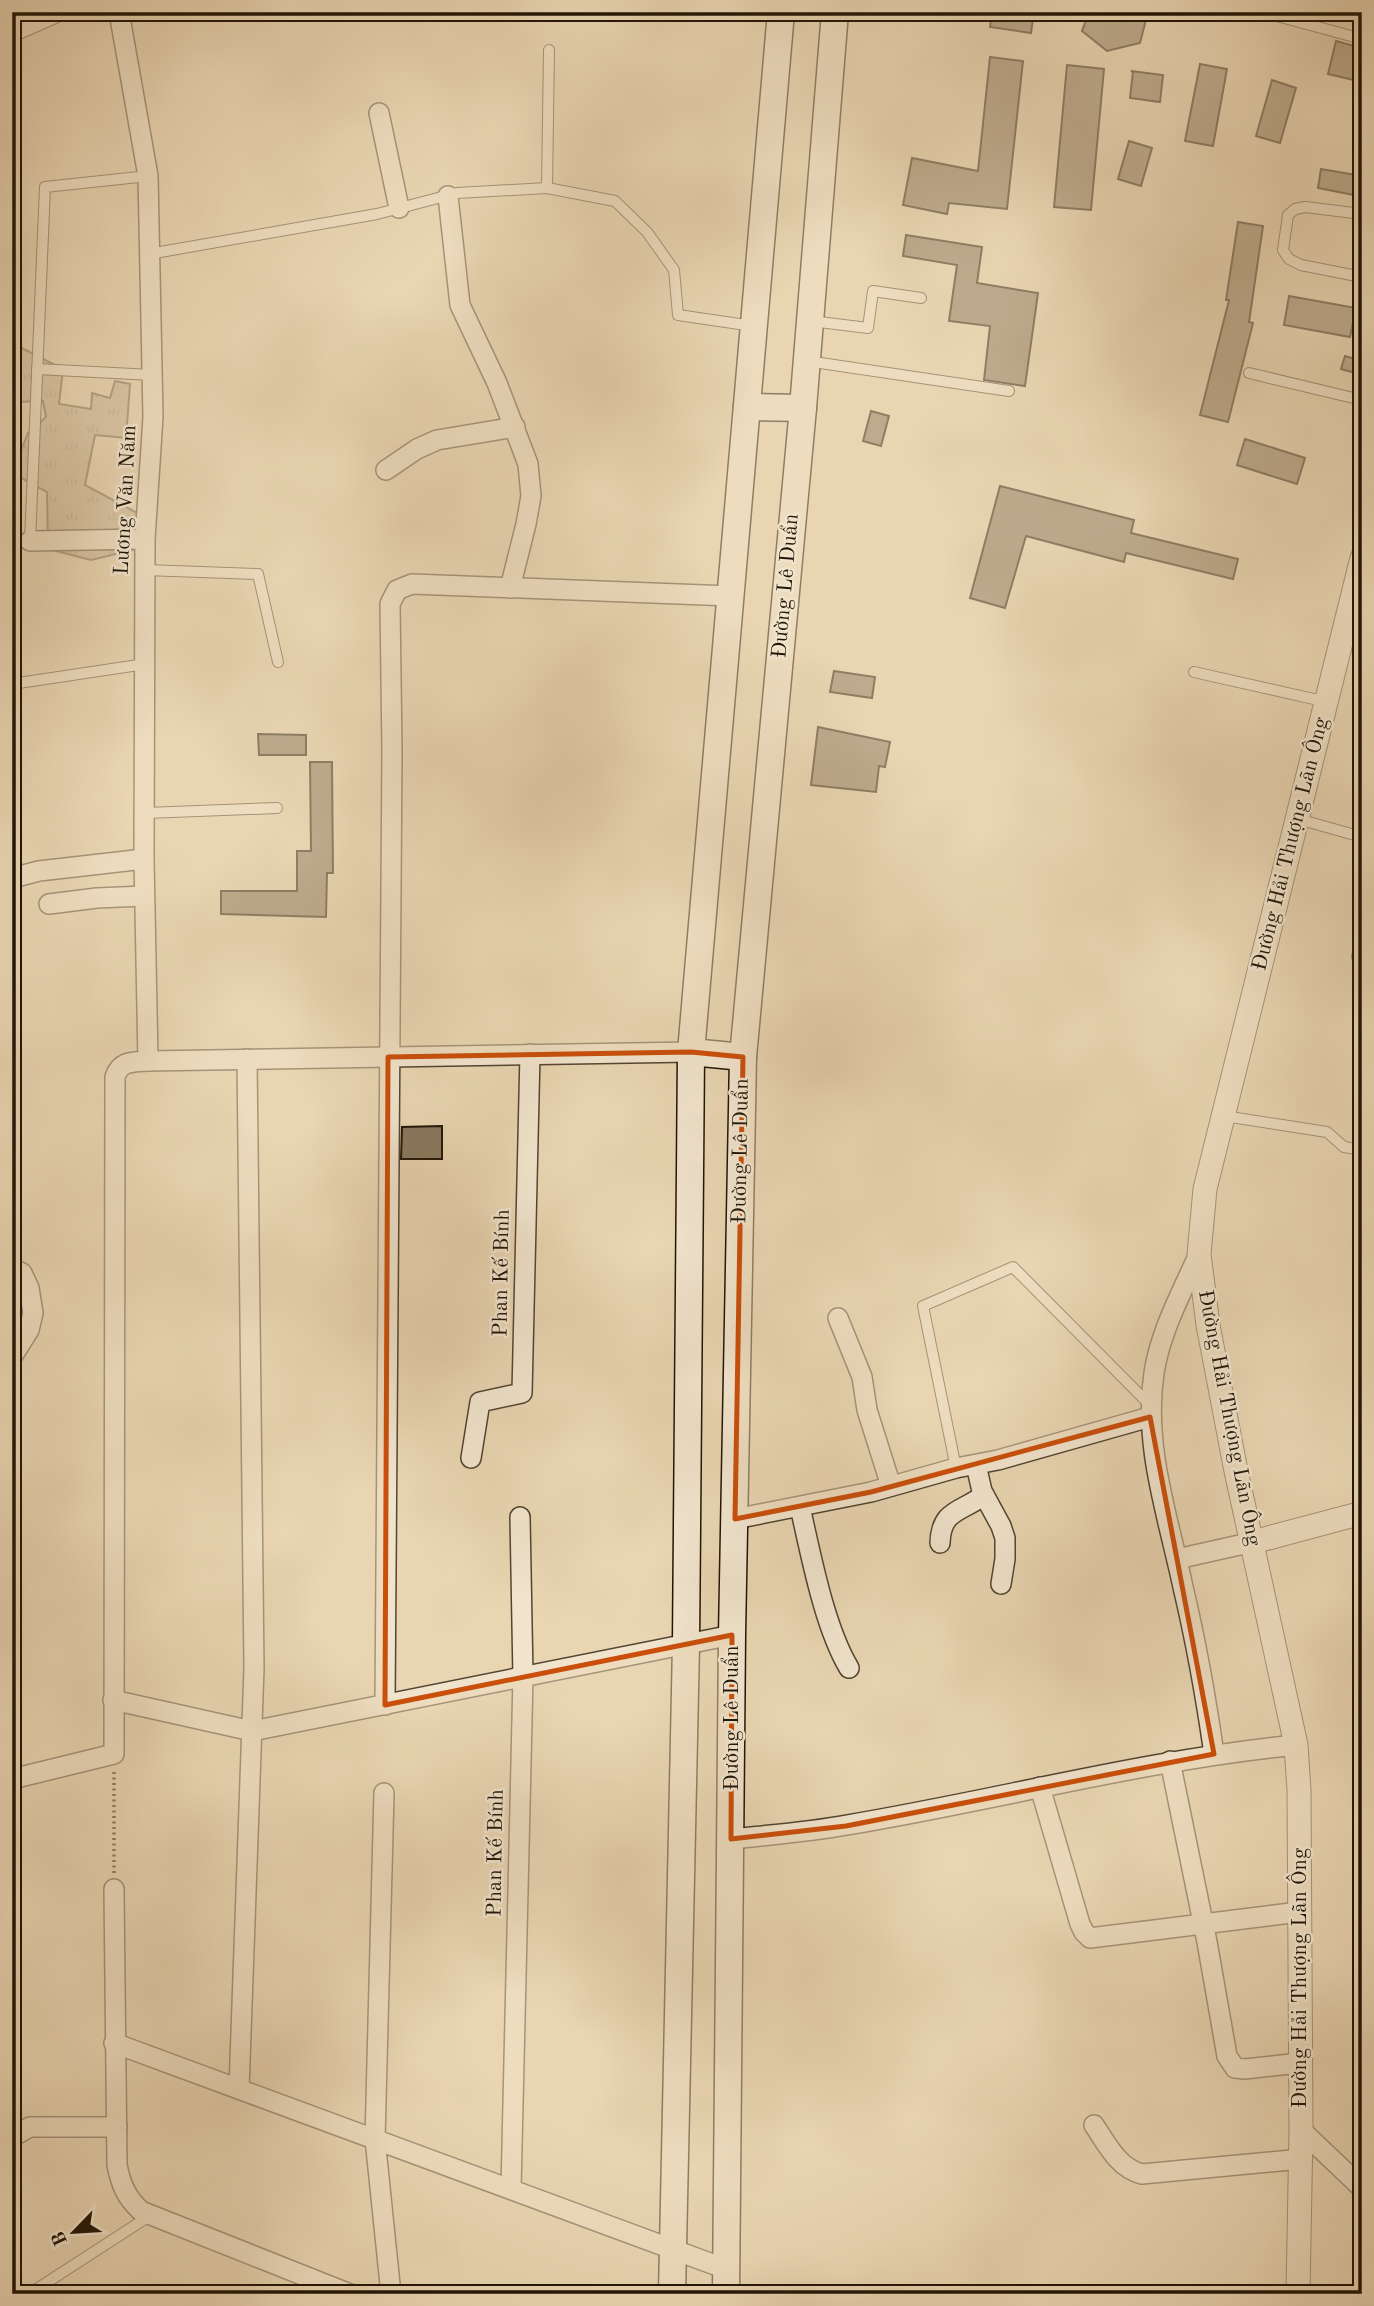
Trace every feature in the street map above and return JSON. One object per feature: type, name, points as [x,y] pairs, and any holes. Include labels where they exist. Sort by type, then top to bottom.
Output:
[{"type":"main road","points":[[672,2294],[686,1645],[691,1052],[781,12]]},
{"type":"main road","name":"Đường Lê Duẩn","points":[[726,2281],[743,1057],[803,408],[835,12]]},
{"type":"main road","points":[[747,407],[803,408]]},
{"type":"main road","points":[[691,1052],[743,1057]]},
{"type":"street","points":[[12,30],[53,12]]},
{"type":"street","name":"Lương Văn Năm","points":[[119,12],[148,176],[153,417],[145,539],[144,896],[148,1061]]},
{"type":"street","points":[[379,113],[399,208]]},
{"type":"street","points":[[448,195],[460,305],[515,427],[528,464],[531,496],[510,588]]},
{"type":"street","points":[[386,470],[417,449],[437,440],[515,427]]},
{"type":"street","points":[[30,541],[145,539]]},
{"type":"street","name":"Đường Hải Thượng Lãn Ông","points":[[1298,2294],[1301,2130],[1299,1790],[1296,1745],[1219,1385],[1199,1254],[1205,1189],[1362,558]]},
{"type":"street","points":[[385,1705],[392,751],[390,604],[397,590],[412,584],[731,596]]},
{"type":"street","points":[[12,878],[39,871],[144,859]]},
{"type":"street","points":[[50,904],[144,896]]},
{"type":"street","points":[[12,1779],[114,1754],[114,1077],[123,1064],[148,1061],[691,1052]]},
{"type":"street","name":"Phan Kế Bính","points":[[471,1458],[480,1402],[522,1392],[530,1054]]},
{"type":"street","points":[[239,2090],[254,1668],[247,1059]]},
{"type":"street","points":[[1199,1254],[1157,1357],[1151,1412],[1157,1469],[1200,1665],[1214,1754]]},
{"type":"street","points":[[12,1268],[22,1273],[26,1280],[33,1313],[29,1330],[12,1357]]},
{"type":"street","points":[[838,1318],[862,1377],[867,1410],[891,1486]]},
{"type":"street","points":[[735,1519],[800,1507],[976,1465],[1151,1412]]},
{"type":"street","points":[[976,1465],[984,1495],[1005,1538],[1001,1584]]},
{"type":"street","points":[[940,1543],[944,1520],[954,1511],[984,1495]]},
{"type":"street","points":[[800,1507],[815,1575],[841,1654],[849,1668]]},
{"type":"street","points":[[1177,1559],[1362,1513]]},
{"type":"street","name":"Phan Kế Bính","points":[[511,2189],[523,1677],[520,1517]]},
{"type":"street","points":[[113,1700],[252,1731],[733,1635]]},
{"type":"street","points":[[731,1839],[846,1826],[1170,1761],[1296,1745]]},
{"type":"street","points":[[1170,1761],[1204,1924],[1227,2056],[1235,2068],[1245,2069],[1299,2063]]},
{"type":"street","points":[[1040,1787],[1080,1924],[1090,1938],[1300,1912]]},
{"type":"street","points":[[384,1793],[375,2139],[391,2294]]},
{"type":"street","points":[[114,1889],[117,2165],[121,2185],[129,2200],[141,2211],[350,2294]]},
{"type":"street","points":[[114,2043],[672,2249],[726,2281]]},
{"type":"street","points":[[1094,2125],[1122,2165],[1130,2171],[1142,2174],[1301,2159]]},
{"type":"street","points":[[12,2137],[30,2127],[117,2127]]},
{"type":"street","points":[[1301,2130],[1362,2188]]},
{"type":"lane","points":[[1270,14],[1362,39]]},
{"type":"lane","points":[[547,188],[549,50]]},
{"type":"lane","points":[[30,541],[45,187],[148,176]]},
{"type":"lane","points":[[148,254],[377,214],[448,195],[547,188],[615,201],[646,232],[674,270],[678,315],[754,326]]},
{"type":"lane","points":[[1362,214],[1305,207],[1294,209],[1288,215],[1283,250],[1289,259],[1301,265],[1362,277]]},
{"type":"lane","points":[[810,320],[868,328],[873,291],[921,298]]},
{"type":"lane","points":[[807,361],[1009,391]]},
{"type":"lane","points":[[37,369],[152,375]]},
{"type":"lane","points":[[1249,373],[1362,400]]},
{"type":"lane","points":[[145,570],[258,574],[278,662]]},
{"type":"lane","points":[[12,684],[145,664]]},
{"type":"lane","points":[[1194,672],[1326,702]]},
{"type":"lane","points":[[146,813],[277,808]]},
{"type":"lane","points":[[1298,819],[1362,837]]},
{"type":"lane","points":[[1357,957],[1362,932]]},
{"type":"lane","points":[[1224,1116],[1327,1132],[1343,1147],[1362,1150]]},
{"type":"lane","points":[[956,1468],[923,1306],[1013,1266],[1151,1412]]},
{"type":"lane","points":[[29,2294],[151,2214]]},
{"type":"path","points":[[114,1754],[114,1889]]},
{"type":"highlighted area","points":[[691,1052],[743,1057],[735,1519],[871,1492],[1150,1417],[1214,1754],[846,1826],[731,1839],[732,1635],[385,1705],[388,1057]]},
{"type":"green space","points":[[12,343],[63,369],[59,404],[91,409],[92,393],[110,398],[115,381],[130,384],[126,438],[95,435],[85,485],[139,514],[137,549],[91,560],[48,549],[47,492],[12,473],[28,433],[46,417],[43,401],[17,402],[16,385],[12,383]]},
{"type":"building","points":[[992,12],[1034,12],[1031,33],[990,27]]},
{"type":"building","points":[[1089,12],[1148,12],[1140,43],[1107,51],[1082,31]]},
{"type":"building","points":[[1336,41],[1362,48],[1362,82],[1328,74]]},
{"type":"building","points":[[990,57],[1023,61],[1007,209],[949,203],[947,214],[903,205],[912,158],[978,171]]},
{"type":"building","points":[[1200,64],[1227,69],[1213,146],[1185,141]]},
{"type":"building","points":[[1067,65],[1104,69],[1091,210],[1054,207]]},
{"type":"building","points":[[1131,71],[1163,75],[1160,102],[1130,98]]},
{"type":"building","points":[[1272,80],[1296,88],[1280,143],[1256,136]]},
{"type":"building","points":[[1129,141],[1152,148],[1141,186],[1118,179]]},
{"type":"building","points":[[1321,169],[1362,176],[1359,196],[1318,188]]},
{"type":"building","points":[[1238,222],[1263,226],[1249,322],[1253,323],[1228,422],[1200,415],[1229,300],[1226,300]]},
{"type":"building","points":[[906,235],[982,247],[977,283],[1038,293],[1025,386],[984,380],[990,326],[949,321],[957,265],[903,256]]},
{"type":"building","points":[[1289,296],[1356,308],[1350,337],[1284,325]]},
{"type":"building","points":[[1345,356],[1362,361],[1362,375],[1341,369]]},
{"type":"building","points":[[871,411],[889,416],[881,446],[863,441]]},
{"type":"building","points":[[1245,439],[1305,458],[1297,484],[1237,465]]},
{"type":"building","points":[[1000,486],[1134,520],[1131,533],[1238,559],[1233,579],[1126,553],[1124,562],[1026,536],[1005,608],[970,598]]},
{"type":"building","points":[[834,671],[875,677],[872,698],[830,692]]},
{"type":"building","points":[[818,727],[890,742],[885,767],[879,766],[876,792],[811,785]]},
{"type":"building","points":[[258,734],[306,735],[306,755],[259,755]]},
{"type":"building","points":[[310,762],[332,762],[333,873],[327,873],[326,917],[221,914],[221,891],[297,891],[297,851],[311,851]]},
{"type":"building","points":[[442,1126],[442,1159],[401,1159],[402,1127]]}]
